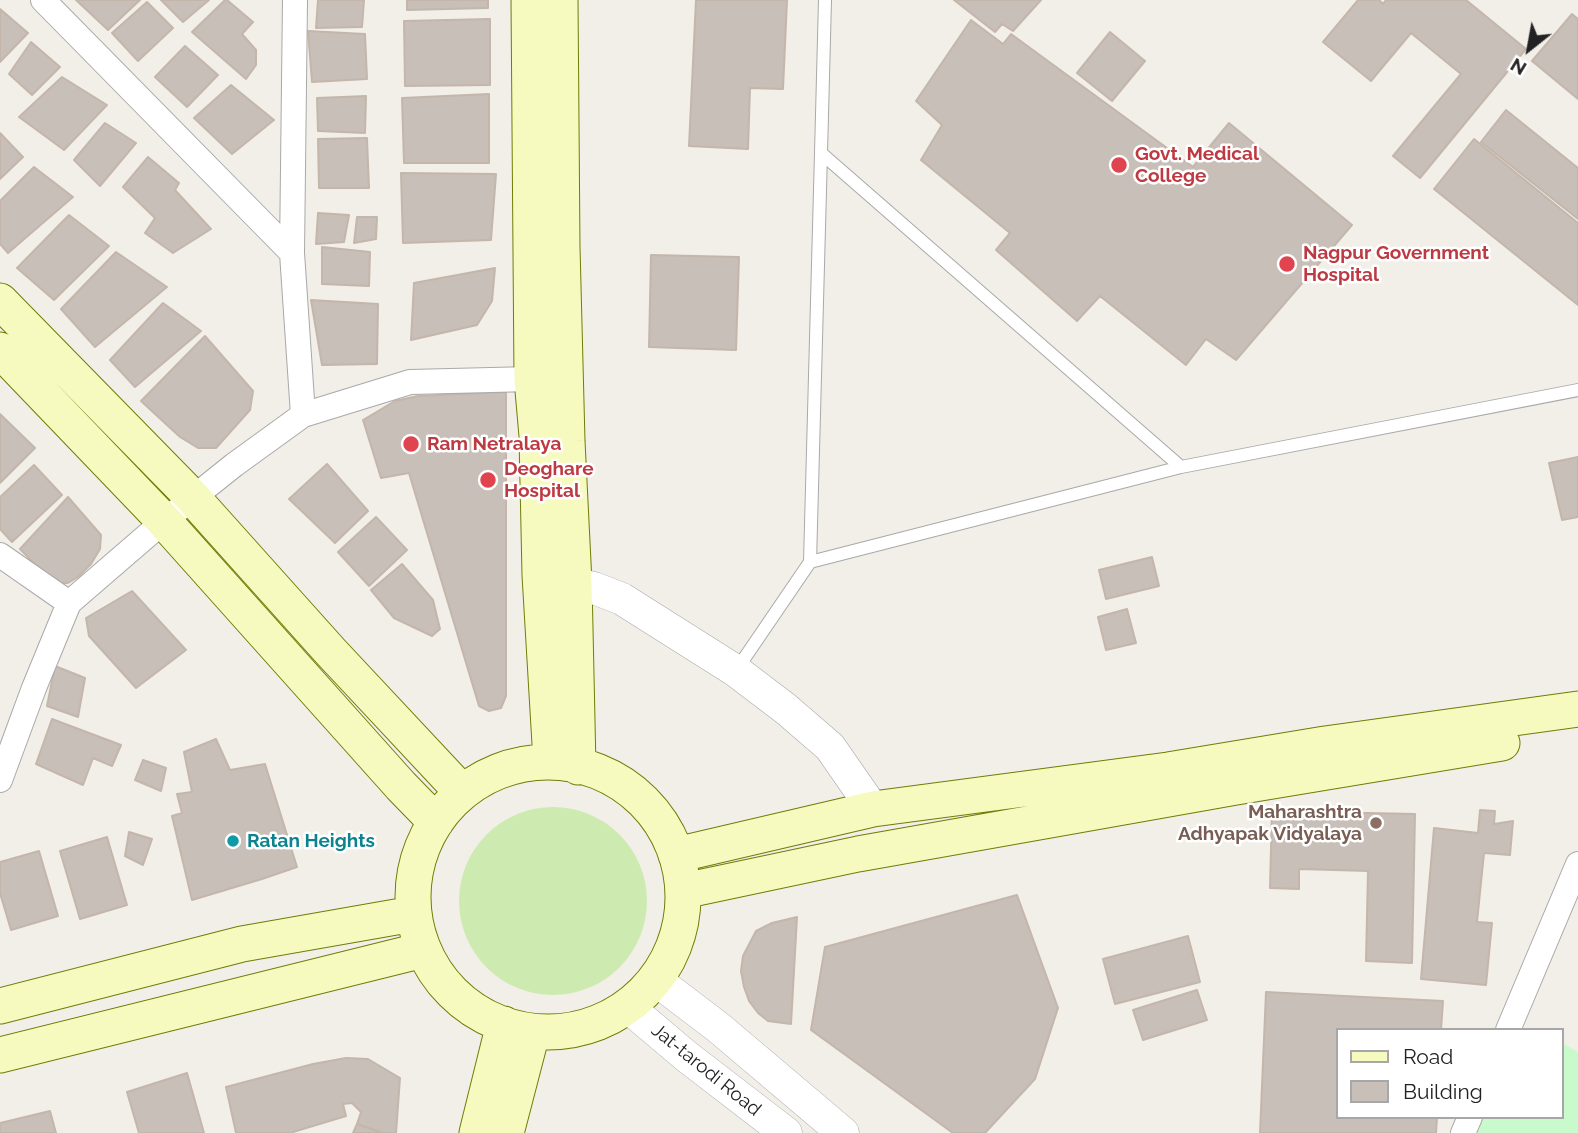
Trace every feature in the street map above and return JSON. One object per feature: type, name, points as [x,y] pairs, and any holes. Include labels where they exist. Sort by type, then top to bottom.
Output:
[{"type":"main road","points":[[529,0],[549,380],[574,583],[564,764]]},
{"type":"main road","points":[[560,0],[562,247],[549,380],[537,436],[540,575],[564,764]]},
{"type":"main road","points":[[0,301],[193,498],[461,792]]},
{"type":"main road","points":[[0,350],[164,521],[436,822]]},
{"type":"main road","points":[[676,855],[873,809],[1168,770],[1325,744],[1578,709]]},
{"type":"main road","points":[[688,890],[885,849],[1578,730]]},
{"type":"main road","points":[[564,764],[599,771],[636,793],[668,831],[688,890],[681,929],[651,988],[615,1017],[589,1028],[518,1028],[483,1017],[445,986],[423,950],[413,915],[415,868],[429,830],[461,792],[502,769],[564,764]]},
{"type":"main road","points":[[0,1006],[242,944],[413,915]]},
{"type":"main road","points":[[0,1055],[423,950]]},
{"type":"main road","points":[[477,1133],[518,1028]]},
{"type":"main road","points":[[506,1133],[518,1028]]},
{"type":"street","points":[[43,0],[292,253]]},
{"type":"street","points":[[275,0],[296,11],[292,253],[303,415]]},
{"type":"street","points":[[0,780],[69,603],[234,465],[303,415],[410,382],[549,380]]},
{"type":"street","points":[[0,555],[69,603]]},
{"type":"street","points":[[540,575],[594,588],[622,599],[736,671],[830,747],[873,809]]},
{"type":"street","points":[[1509,1028],[1578,864]]},
{"type":"street","points":[[656,980],[719,1028],[843,1133]]},
{"type":"street","name":"Jat-tarodi Road","points":[[628,1007],[686,1056],[786,1133]]},
{"type":"lane","points":[[736,671],[810,562],[825,0]]},
{"type":"lane","points":[[821,153],[1181,467]]},
{"type":"lane","points":[[810,562],[1181,467],[1578,390]]},
{"type":"green space","points":[[553,807],[571,808],[589,814],[620,834],[640,865],[646,883],[646,919],[640,937],[620,968],[589,988],[571,994],[553,995],[535,994],[517,988],[486,968],[466,937],[460,919],[459,901],[460,883],[466,865],[486,834],[517,814],[535,808]]},
{"type":"green space","points":[[1564,1044],[1578,1052],[1578,1133],[1474,1133],[1480,1119],[1564,1119]]},
{"type":"building","points":[[76,0],[140,0],[108,30]]},
{"type":"building","points":[[161,0],[209,0],[183,22]]},
{"type":"building","points":[[225,0],[253,22],[242,34],[256,50],[256,65],[246,79],[192,32]]},
{"type":"building","points":[[318,0],[364,0],[362,27],[316,28]]},
{"type":"building","points":[[407,0],[488,0],[488,8],[407,10]]},
{"type":"building","points":[[696,0],[787,0],[783,89],[750,88],[748,149],[689,146]]},
{"type":"building","points":[[954,0],[1041,0],[1013,31],[1002,24],[995,32]]},
{"type":"building","points":[[1358,0],[1379,0],[1383,4],[1386,0],[1466,0],[1526,49],[1420,178],[1393,156],[1461,74],[1411,33],[1371,81],[1323,42]]},
{"type":"building","points":[[147,2],[173,28],[138,61],[112,33]]},
{"type":"building","points":[[0,9],[28,33],[0,62]]},
{"type":"building","points":[[1572,14],[1578,19],[1578,99],[1532,61]]},
{"type":"building","points":[[490,19],[490,85],[405,86],[404,21]]},
{"type":"building","points":[[971,20],[1003,44],[1011,34],[1193,167],[1229,123],[1352,225],[1236,360],[1206,339],[1186,365],[1100,296],[1077,321],[996,250],[1010,233],[921,160],[942,125],[916,101]]},
{"type":"building","points":[[308,31],[365,34],[367,79],[312,82]]},
{"type":"building","points":[[1110,32],[1145,61],[1112,101],[1077,73]]},
{"type":"building","points":[[31,42],[60,67],[32,95],[9,74]]},
{"type":"building","points":[[185,46],[218,75],[187,107],[155,77]]},
{"type":"building","points":[[62,77],[107,105],[64,150],[19,117]]},
{"type":"building","points":[[231,85],[274,120],[232,154],[194,118]]},
{"type":"building","points":[[489,94],[489,163],[404,163],[402,98]]},
{"type":"building","points":[[366,96],[365,133],[318,131],[317,98]]},
{"type":"building","points":[[1506,110],[1578,168],[1578,219],[1481,142]]},
{"type":"building","points":[[105,123],[136,143],[100,186],[74,160]]},
{"type":"building","points":[[0,133],[23,157],[0,179]]},
{"type":"building","points":[[367,138],[369,188],[319,188],[318,139]]},
{"type":"building","points":[[1474,139],[1578,223],[1578,305],[1434,189]]},
{"type":"building","points":[[148,157],[179,183],[175,190],[211,229],[173,253],[145,233],[155,218],[123,187]]},
{"type":"building","points":[[34,167],[73,197],[8,253],[0,244],[0,201]]},
{"type":"building","points":[[401,173],[496,174],[491,240],[403,243]]},
{"type":"building","points":[[318,213],[349,215],[344,242],[316,244]]},
{"type":"building","points":[[69,215],[109,246],[54,300],[17,268]]},
{"type":"building","points":[[357,217],[377,217],[376,239],[354,243]]},
{"type":"building","points":[[322,247],[370,252],[369,286],[322,284]]},
{"type":"building","points":[[116,252],[167,287],[95,347],[61,309]]},
{"type":"building","points":[[651,255],[739,257],[736,350],[649,347]]},
{"type":"building","points":[[495,268],[492,301],[477,325],[411,340],[414,283]]},
{"type":"building","points":[[311,300],[378,304],[377,364],[322,365]]},
{"type":"building","points":[[163,303],[201,331],[135,387],[110,360]]},
{"type":"building","points":[[205,336],[253,391],[250,410],[216,448],[198,448],[180,437],[141,401]]},
{"type":"building","points":[[506,392],[506,696],[501,708],[489,711],[479,706],[409,473],[381,478],[363,420],[395,401],[418,396]]},
{"type":"building","points":[[0,414],[35,448],[0,483]]},
{"type":"building","points":[[1578,457],[1578,517],[1562,520],[1549,463]]},
{"type":"building","points":[[327,464],[368,511],[335,543],[289,499]]},
{"type":"building","points":[[34,465],[62,495],[12,542],[0,529],[0,497]]},
{"type":"building","points":[[68,497],[101,535],[100,549],[91,564],[78,577],[68,583],[60,583],[51,581],[20,549]]},
{"type":"building","points":[[376,517],[407,550],[369,586],[338,552]]},
{"type":"building","points":[[1152,557],[1159,586],[1106,599],[1099,570]]},
{"type":"building","points":[[402,564],[433,600],[440,629],[432,636],[394,618],[371,590]]},
{"type":"building","points":[[132,591],[186,650],[136,688],[89,636],[86,618]]},
{"type":"building","points":[[1127,609],[1136,643],[1106,650],[1098,617]]},
{"type":"building","points":[[55,666],[85,678],[78,717],[47,706]]},
{"type":"building","points":[[52,719],[121,745],[112,766],[93,758],[83,785],[36,764]]},
{"type":"building","name":"Ratan Heights","points":[[216,739],[230,770],[265,764],[297,867],[192,900],[172,816],[182,813],[177,794],[192,792],[184,752]]},
{"type":"building","points":[[143,760],[166,768],[161,791],[135,780]]},
{"type":"building","points":[[1480,810],[1495,811],[1494,824],[1513,821],[1510,855],[1484,853],[1477,922],[1492,923],[1486,985],[1421,979],[1434,828],[1478,833]]},
{"type":"building","points":[[1272,811],[1415,814],[1412,963],[1366,961],[1368,871],[1299,869],[1299,889],[1270,888]]},
{"type":"building","points":[[129,832],[152,839],[143,865],[125,856]]},
{"type":"building","points":[[107,837],[127,905],[80,919],[60,851]]},
{"type":"building","points":[[39,851],[58,916],[11,930],[0,893],[0,862]]},
{"type":"building","points":[[1017,895],[1058,1008],[1035,1079],[985,1133],[953,1133],[811,1030],[825,947]]},
{"type":"building","points":[[797,917],[791,1024],[768,1021],[749,1001],[741,971],[743,956],[756,931],[772,923]]},
{"type":"building","points":[[1188,936],[1200,982],[1115,1004],[1103,959]]},
{"type":"building","points":[[1197,990],[1207,1020],[1143,1040],[1133,1010]]},
{"type":"building","points":[[1266,992],[1443,1001],[1441,1028],[1336,1028],[1336,1119],[1437,1119],[1436,1133],[1260,1133]]},
{"type":"building","points":[[346,1058],[368,1059],[400,1078],[396,1133],[383,1133],[357,1124],[361,1112],[352,1103],[343,1104],[346,1116],[293,1133],[236,1133],[226,1087]]},
{"type":"building","points":[[187,1073],[204,1133],[139,1133],[127,1092]]},
{"type":"building","points":[[50,1111],[56,1133],[0,1133],[0,1123]]},
{"type":"building","points":[[357,1124],[383,1133],[353,1133]]},
{"type":"place","name":"Govt. Medical College","points":[[1119,165]]},
{"type":"place","name":"Nagpur Government Hospital","points":[[1287,264]]},
{"type":"place","name":"Ram Netralaya","points":[[411,444]]},
{"type":"place","name":"Deoghare Hospital","points":[[488,480]]},
{"type":"place","name":"Maharashtra Adhyapak Vidyalaya","points":[[1376,823]]},
{"type":"place","name":"Ratan Heights","points":[[233,841]]}]
